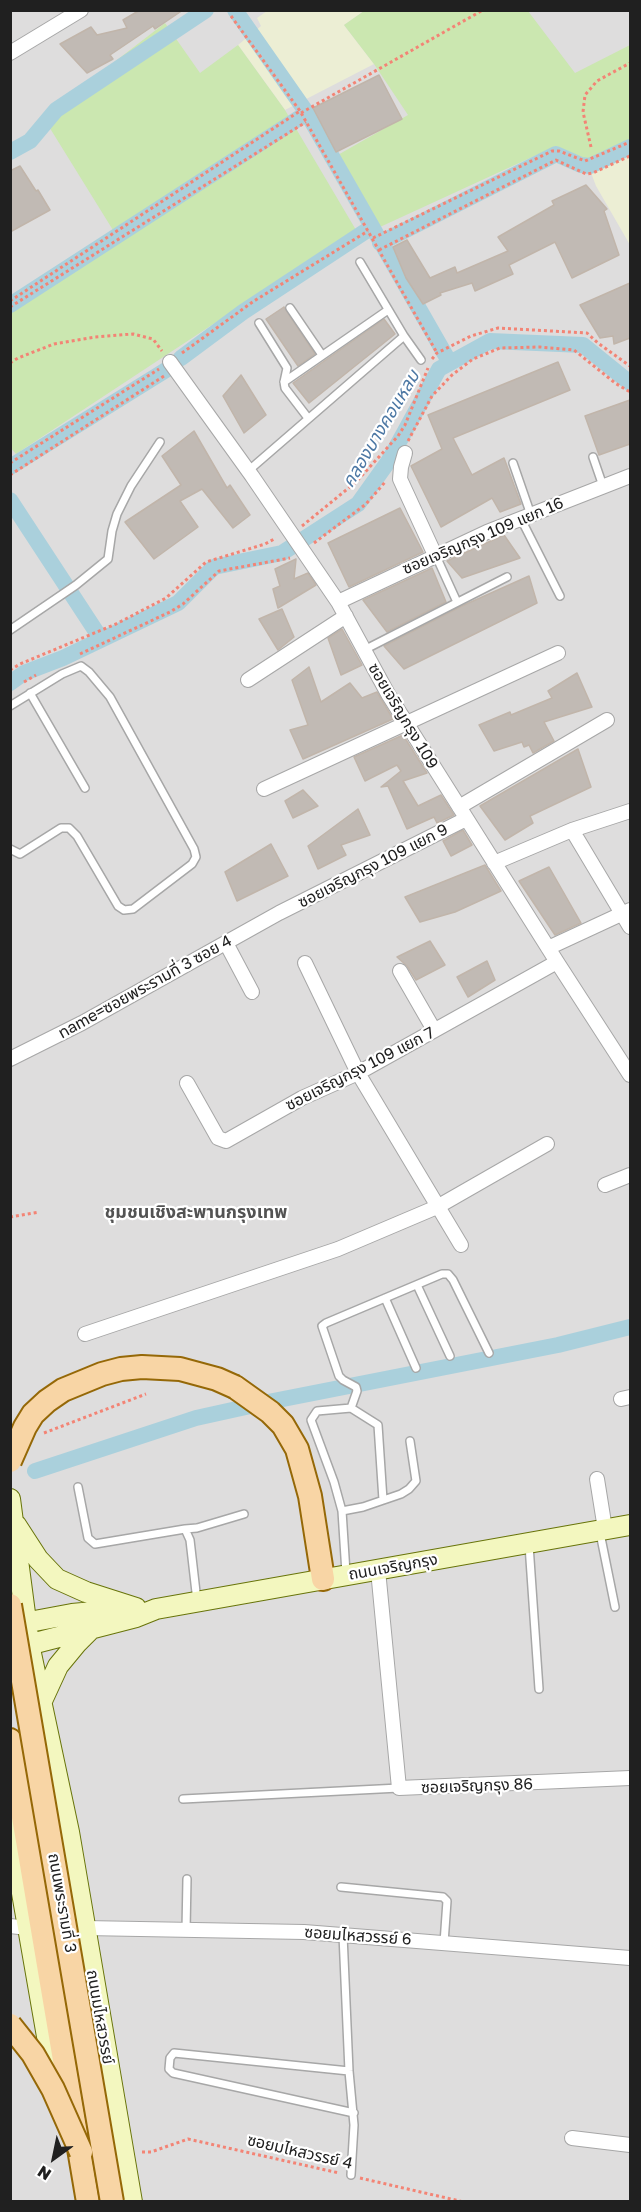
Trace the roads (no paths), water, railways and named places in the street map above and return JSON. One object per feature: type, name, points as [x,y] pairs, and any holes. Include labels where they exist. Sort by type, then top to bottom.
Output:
[{"type":"main road","points":[[10,1461],[33,1414],[63,1390],[82,1382],[121,1369],[142,1367],[180,1369],[217,1379],[254,1399],[283,1425],[297,1449],[305,1472],[318,1540],[322,1580]]},
{"type":"main road","name":"ถนนพระรามที่ 3","points":[[10,1499],[13,1521],[15,1618],[112,2202]]},
{"type":"main road","points":[[13,1521],[38,1559],[57,1579],[86,1592],[146,1608]]},
{"type":"main road","name":"ถนนเจริญกรุง","points":[[15,1618],[146,1608],[197,1601],[630,1525]]},
{"type":"main road","name":"ถนนเจริญกรุง","points":[[20,1647],[136,1617],[146,1608]]},
{"type":"main road","name":"ถนนมไหสวรรย์","points":[[15,1618],[20,1647],[41,1703],[69,1832],[132,2202]]},
{"type":"main road","points":[[41,1703],[58,1666],[71,1648],[91,1629]]},
{"type":"main road","name":"ถนนพระรามที่ 3","points":[[10,1740],[88,2202]]},
{"type":"main road","points":[[10,1824],[19,1927],[71,2163],[82,2202]]},
{"type":"main road","points":[[10,2025],[33,2054],[53,2089],[81,2152]]},
{"type":"street","points":[[10,53],[81,10]]},
{"type":"street","name":"ซอยเจริญกรุง 109","points":[[172,364],[338,602],[406,722],[548,948],[629,1071]]},
{"type":"street","points":[[406,449],[400,479],[435,555]]},
{"type":"street","name":"ซอยเจริญกรุง 109 แยก 16","points":[[338,602],[435,555],[630,476]]},
{"type":"street","points":[[248,680],[346,616]]},
{"type":"street","points":[[264,789],[558,653]]},
{"type":"street","name":"ซอยเจริญกรุง 109 แยก 9","points":[[279,913],[463,813],[607,720]]},
{"type":"street","points":[[494,863],[572,830],[630,811]]},
{"type":"street","points":[[572,830],[626,911],[630,927]]},
{"type":"street","points":[[548,948],[626,911]]},
{"type":"street","name":"name=ซอยพระรามที่ 3 ซอย 4","points":[[10,1059],[82,1023],[279,913]]},
{"type":"street","points":[[226,943],[252,992]]},
{"type":"street","name":"ซอยเจริญกรุง 109 แยก 7","points":[[187,1083],[218,1138],[226,1141],[302,1098],[358,1073],[557,962]]},
{"type":"street","points":[[305,963],[358,1073],[461,1245]]},
{"type":"street","points":[[400,971],[434,1030]]},
{"type":"street","points":[[86,1334],[338,1249],[437,1207],[547,1144]]},
{"type":"street","points":[[605,1185],[630,1175]]},
{"type":"street","points":[[597,1479],[602,1530]]},
{"type":"street","name":"ซอยเจริญกรุง 86","points":[[378,1570],[399,1788],[630,1778]]},
{"type":"street","name":"ซอยมไหสวรรย์ 6","points":[[85,1928],[304,1932],[630,1958]]},
{"type":"street","points":[[572,2138],[630,2145]]},
{"type":"lane","points":[[360,262],[421,360]]},
{"type":"lane","points":[[290,308],[322,356]]},
{"type":"lane","points":[[284,382],[388,310]]},
{"type":"lane","points":[[259,323],[287,368],[285,388],[308,418]]},
{"type":"lane","points":[[248,471],[404,336]]},
{"type":"lane","points":[[10,630],[76,585],[108,558],[117,514],[131,486],[160,442]]},
{"type":"lane","points":[[593,457],[603,486]]},
{"type":"lane","points":[[513,463],[526,517],[560,596]]},
{"type":"lane","points":[[435,555],[457,602]]},
{"type":"lane","points":[[364,650],[507,577]]},
{"type":"lane","points":[[10,706],[62,674],[81,666],[89,672],[110,697],[194,849],[196,857],[192,864],[133,909],[124,910],[118,906],[77,836],[69,828],[61,828],[20,854],[10,849]]},
{"type":"lane","points":[[30,693],[85,788]]},
{"type":"lane","points":[[351,1408],[357,1391],[356,1387],[339,1376],[322,1326],[442,1274],[448,1274],[453,1280],[489,1353]]},
{"type":"lane","points":[[417,1285],[450,1356]]},
{"type":"lane","points":[[385,1298],[416,1368]]},
{"type":"lane","points":[[347,1575],[342,1511],[311,1420],[316,1411],[351,1408],[378,1425],[384,1500]]},
{"type":"lane","points":[[342,1511],[401,1494],[416,1481],[411,1441]]},
{"type":"lane","points":[[78,1487],[88,1538],[95,1544],[197,1528],[244,1514]]},
{"type":"lane","points":[[185,1529],[190,1540],[197,1601]]},
{"type":"lane","points":[[602,1530],[615,1607]]},
{"type":"lane","points":[[529,1544],[539,1689]]},
{"type":"lane","points":[[183,1799],[399,1788]]},
{"type":"lane","points":[[186,1930],[187,1879]]},
{"type":"lane","points":[[341,1887],[443,1898],[447,1901],[444,1943]]},
{"type":"lane","points":[[343,1935],[349,2071],[354,2113],[351,2175]]},
{"type":"lane","points":[[349,2071],[174,2053],[170,2058],[169,2069],[173,2073],[354,2113]]},
{"type":"waterway","points":[[10,152],[30,141],[56,110],[206,10]]},
{"type":"waterway","points":[[235,10],[307,113],[450,363]]},
{"type":"waterway","points":[[10,305],[307,113]]},
{"type":"waterway","points":[[380,243],[556,154],[581,165],[590,166],[630,147]]},
{"type":"waterway","points":[[181,358],[243,312],[372,227]]},
{"type":"waterway","name":"คลองบางคอแหลม","points":[[10,683],[24,673],[63,658],[178,603],[214,567],[282,553],[358,504],[388,462],[439,369],[490,341],[583,345],[630,383]]},
{"type":"waterway","points":[[10,467],[166,370]]},
{"type":"waterway","points":[[10,500],[101,639]]},
{"type":"waterway","points":[[35,1471],[196,1418],[558,1345],[630,1327]]},
{"type":"district","name":"ชุมชนเชิงสะพานกรุงเทพ","points":[[196,1212]]}]
